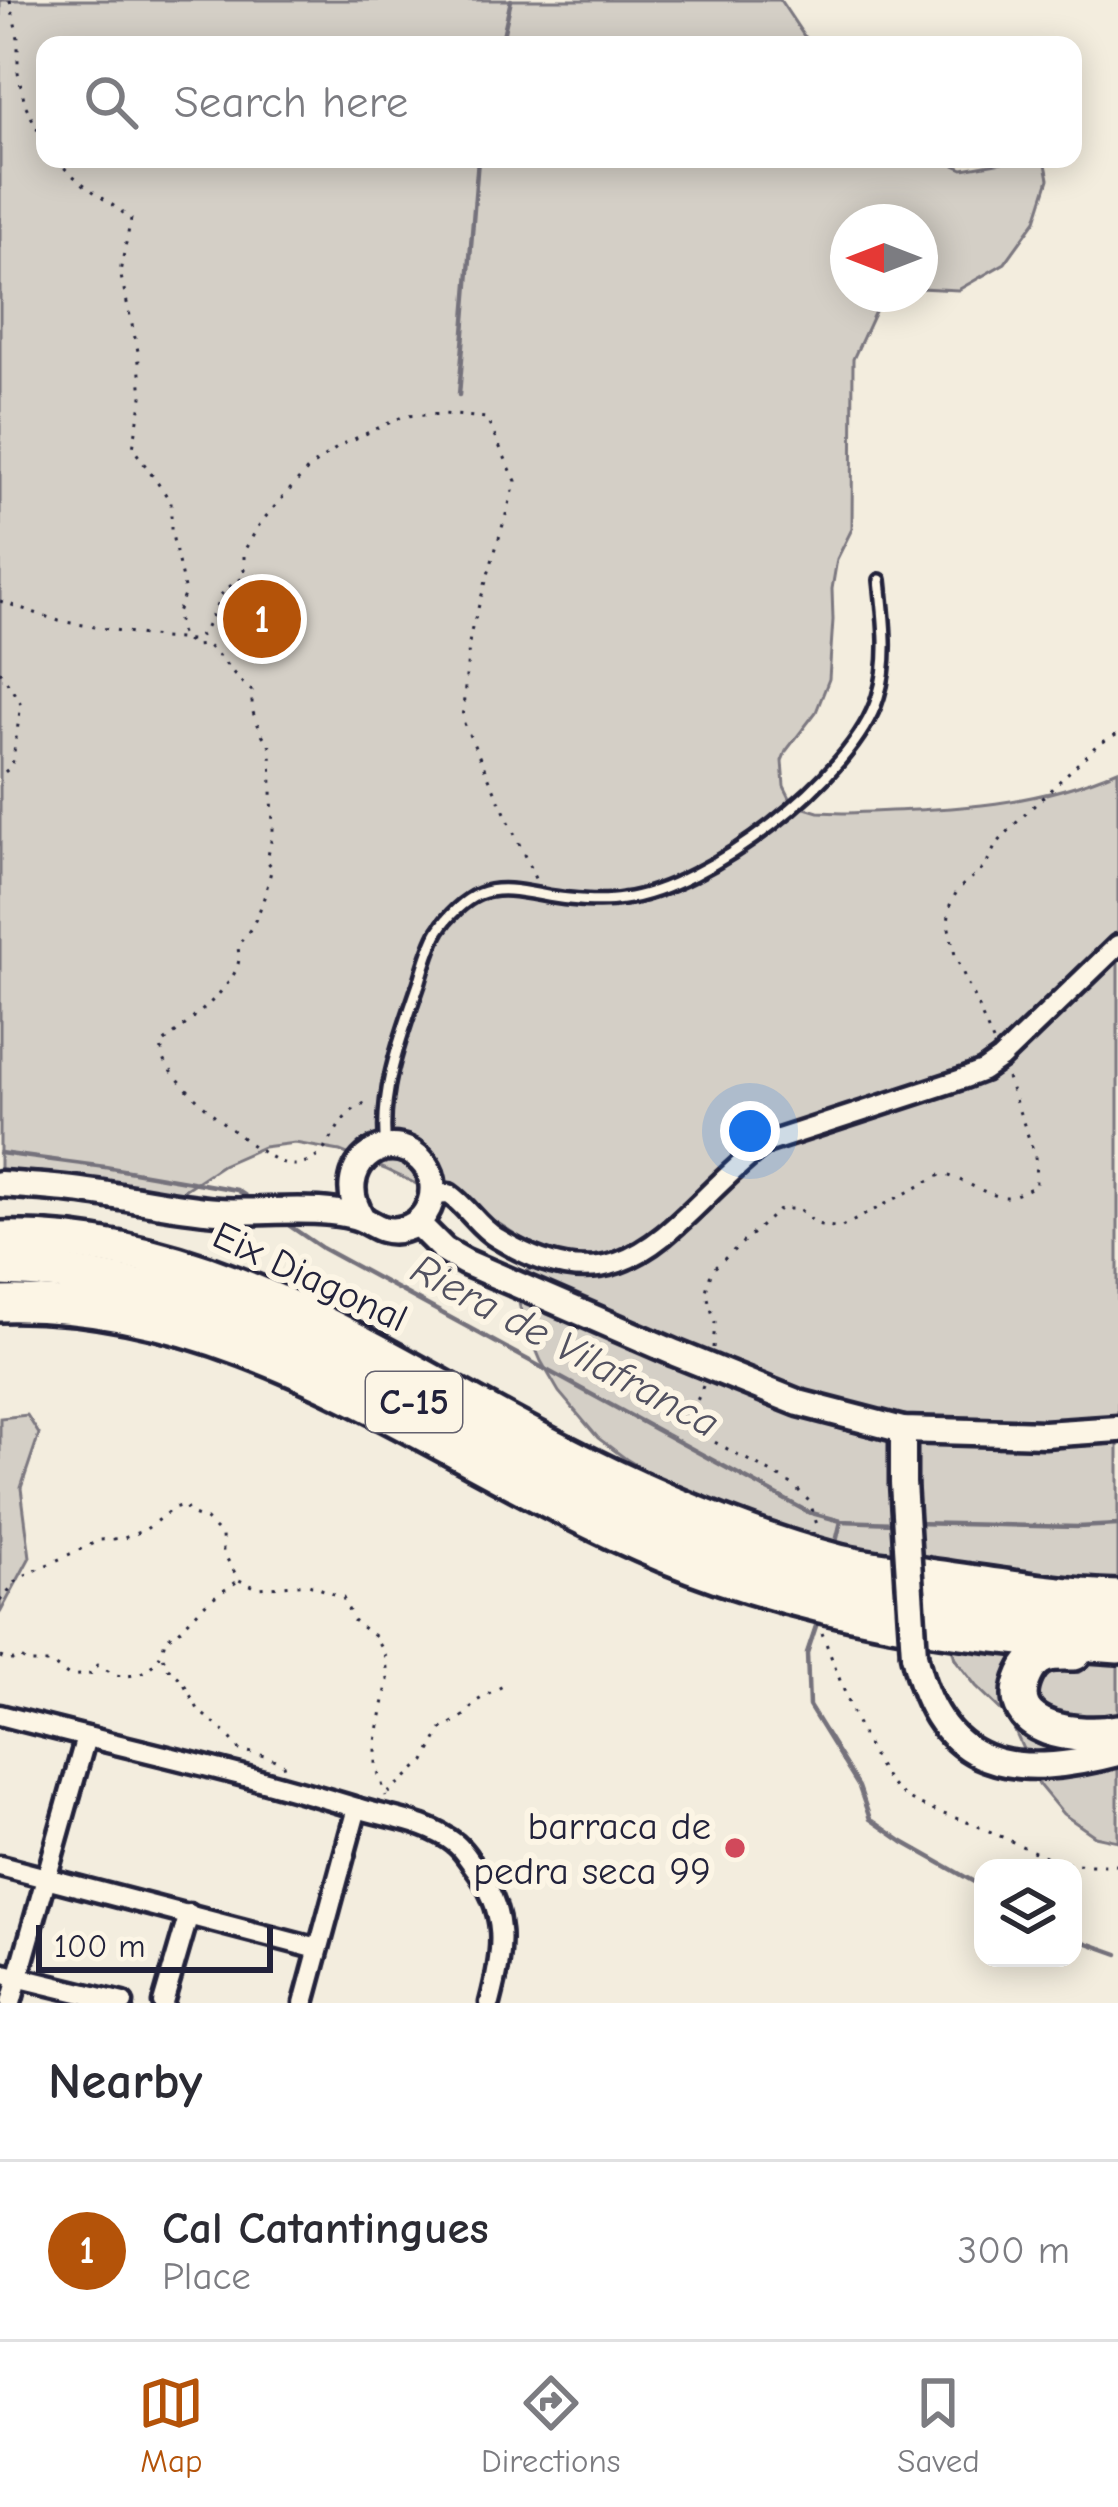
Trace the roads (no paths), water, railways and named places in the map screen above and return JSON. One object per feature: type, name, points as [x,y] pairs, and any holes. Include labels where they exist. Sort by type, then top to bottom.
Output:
[{"type":"highway","points":[[0,1219],[98,1231],[163,1248],[188,1265]]},
{"type":"highway","name":"Eix Diagonal","points":[[0,1239],[94,1246],[188,1265],[308,1314],[554,1448],[714,1521],[842,1563],[1015,1589],[1118,1598]]},
{"type":"highway","name":"Eix Diagonal","points":[[0,1269],[75,1274],[135,1285],[234,1315],[329,1356],[620,1509],[787,1573],[940,1605],[1118,1622]]},
{"type":"highway","points":[[0,1304],[128,1314],[244,1346],[333,1385],[613,1532],[721,1577],[781,1596],[902,1623],[1118,1648]]},
{"type":"highway","points":[[1118,1648],[1041,1657],[1028,1670],[1021,1690],[1024,1709],[1047,1728],[1083,1736],[1118,1732]]},
{"type":"street","points":[[433,1195],[449,1194],[483,1228],[519,1250],[566,1264],[602,1267],[635,1257],[766,1143],[983,1071],[1118,945]]},
{"type":"street","points":[[0,1184],[79,1190],[222,1212],[319,1211],[362,1218],[395,1231],[417,1223],[427,1212],[433,1195],[423,1161],[398,1148],[365,1158],[351,1184],[362,1218]]},
{"type":"street","points":[[319,1211],[351,1184]]},
{"type":"street","points":[[417,1223],[444,1250],[465,1262],[799,1403],[903,1430],[1044,1434],[1118,1429]]},
{"type":"street","points":[[903,1430],[914,1654],[922,1687],[938,1718],[980,1755],[1011,1765],[1046,1767],[1118,1753]]},
{"type":"street","points":[[0,1715],[290,1787],[433,1830],[459,1846],[484,1878],[499,1911],[500,1961],[490,2003]]},
{"type":"street","points":[[11,2003],[9,1975],[46,1878],[86,1737]]},
{"type":"street","points":[[304,2003],[357,1808]]},
{"type":"street","points":[[0,1866],[318,1949]]},
{"type":"street","points":[[163,2003],[189,1914]]},
{"type":"street","points":[[9,1975],[123,2003]]},
{"type":"lane","points":[[386,1148],[385,1103],[407,1018],[439,931],[456,909],[477,894],[500,889],[604,901],[651,893],[733,851],[810,795],[865,729],[878,699],[885,667],[880,580]]},
{"type":"waterway","points":[[503,36],[511,0]]},
{"type":"waterway","points":[[459,395],[477,168]]},
{"type":"waterway","name":"Riera de Vilafranca","points":[[0,1153],[237,1190],[252,1200]]},
{"type":"waterway","name":"Riera de Vilafranca","points":[[281,1220],[322,1248],[808,1512],[841,1521],[895,1523]]},
{"type":"waterway","points":[[836,1542],[841,1521]]},
{"type":"waterway","name":"Riera de Vilafranca","points":[[913,1523],[1118,1525]]},
{"type":"waterway","points":[[817,1623],[807,1653],[809,1706],[859,1787],[870,1819],[974,1882]]},
{"type":"waterway","points":[[1082,1941],[1118,1954]]},
{"type":"place","name":"Cal Catantingues","points":[[262,619]]},
{"type":"place","name":"barraca de pedra seca 99","points":[[735,1848]]}]
